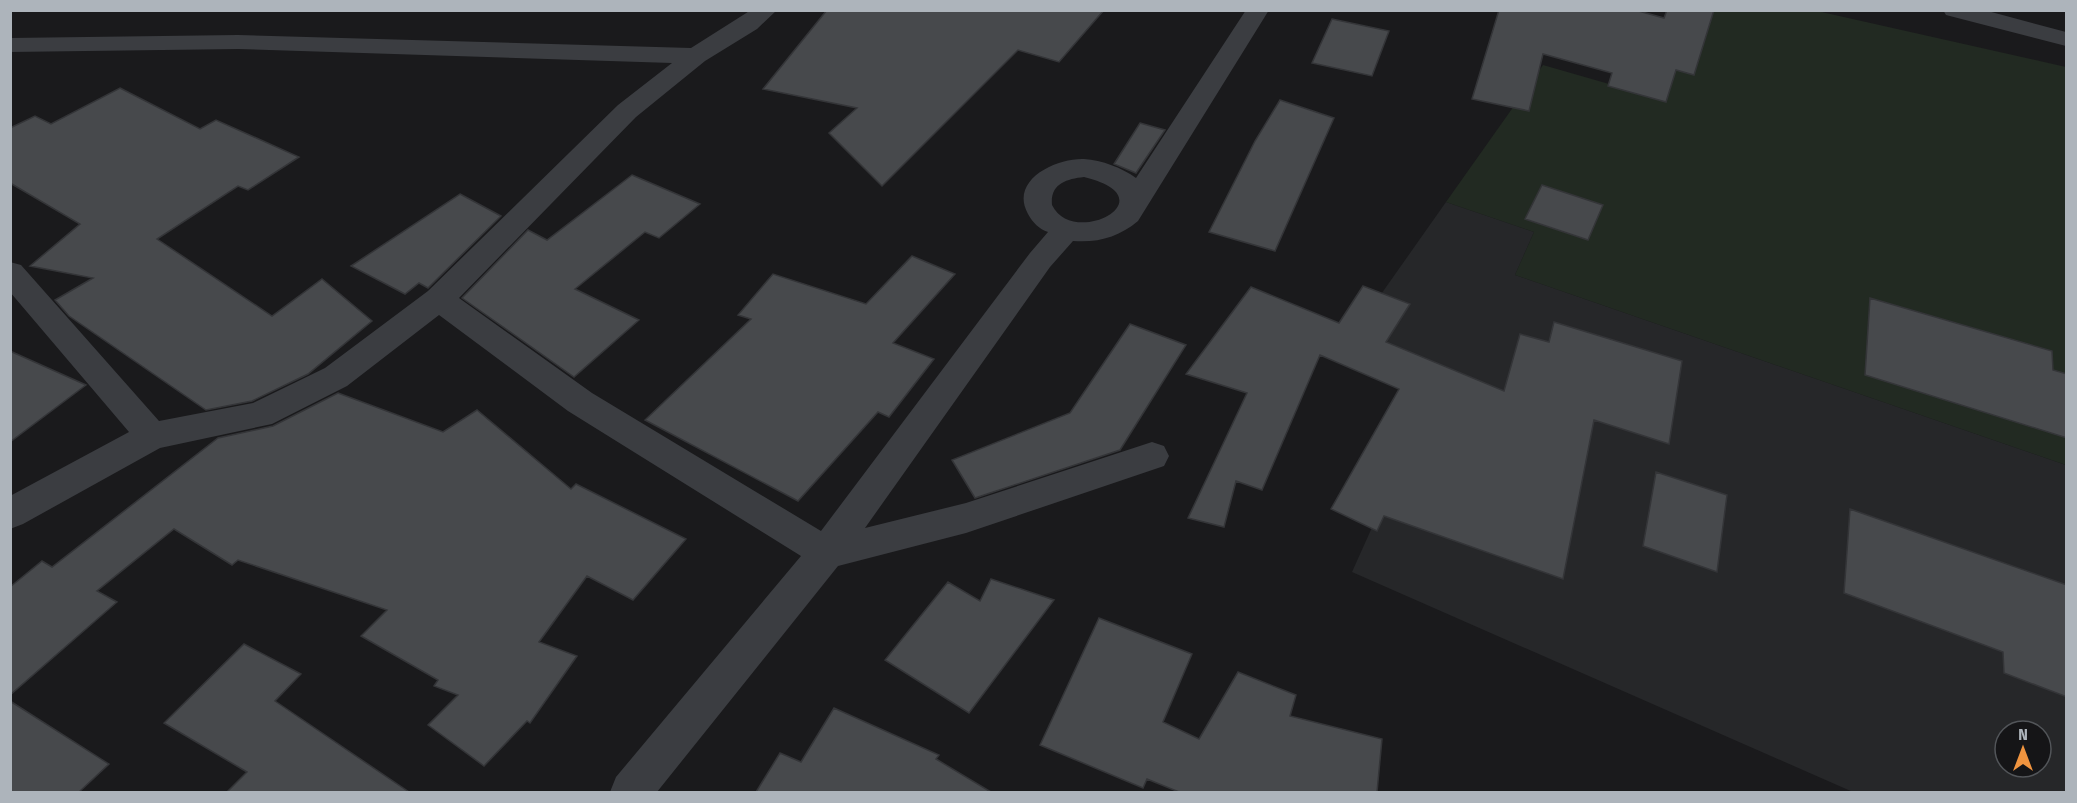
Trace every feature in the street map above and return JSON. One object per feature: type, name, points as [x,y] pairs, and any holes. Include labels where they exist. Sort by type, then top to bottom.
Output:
[{"type":"street","points":[[1135,202],[1133,192],[1115,175],[1084,168],[1054,175],[1037,193],[1037,204],[1042,214],[1052,223],[1067,230],[1082,232],[1113,227],[1132,212],[1135,202],[1258,10]]},
{"type":"street","points":[[1954,10],[2067,39]]},
{"type":"street","points":[[10,514],[152,436],[260,415],[336,377],[438,299],[627,111],[750,15]]},
{"type":"street","points":[[10,45],[238,42],[696,56]]},
{"type":"street","points":[[631,792],[826,553],[1040,260],[1067,230]]},
{"type":"street","points":[[10,272],[152,436]]},
{"type":"street","points":[[438,299],[580,402],[826,553],[966,518],[1152,456]]},
{"type":"shaded area","points":[[1708,11],[1817,11],[2066,67],[2066,465],[1515,275],[1534,232],[1446,202],[1543,65],[1637,92]]},
{"type":"shaded area","points":[[1446,202],[1534,232],[1515,275],[2066,465],[2066,792],[1853,792],[1352,572],[1440,376],[1353,334]]},
{"type":"building","points":[[827,10],[1104,10],[1059,62],[1018,50],[882,186],[829,133],[857,108],[763,89]]},
{"type":"building","points":[[1499,10],[1635,10],[1664,18],[1667,10],[1714,10],[1694,75],[1676,70],[1666,102],[1608,86],[1612,73],[1543,54],[1529,111],[1472,99]]},
{"type":"building","points":[[1332,19],[1389,31],[1372,76],[1312,63]]},
{"type":"building","points":[[120,88],[200,129],[216,120],[299,157],[248,190],[238,186],[157,239],[272,316],[322,279],[372,321],[308,374],[252,401],[206,410],[69,316],[55,300],[93,278],[30,266],[80,224],[10,183],[10,128],[35,116],[51,124]]},
{"type":"building","points":[[1280,100],[1334,118],[1275,251],[1209,232],[1255,141]]},
{"type":"building","points":[[1140,123],[1165,130],[1136,173],[1114,164]]},
{"type":"building","points":[[632,175],[700,204],[659,238],[645,232],[575,289],[639,320],[574,377],[462,298],[528,230],[547,240]]},
{"type":"building","points":[[1542,185],[1603,205],[1588,240],[1525,219]]},
{"type":"building","points":[[460,194],[501,216],[428,288],[419,283],[405,294],[351,266]]},
{"type":"building","points":[[912,256],[955,274],[893,343],[934,359],[889,417],[878,412],[798,501],[645,420],[751,319],[738,315],[773,274],[866,304]]},
{"type":"building","points":[[1363,286],[1410,304],[1386,342],[1504,391],[1520,334],[1549,342],[1554,322],[1682,361],[1669,444],[1594,420],[1563,579],[1384,516],[1377,531],[1331,509],[1399,389],[1320,355],[1262,490],[1236,481],[1224,527],[1188,518],[1247,393],[1186,374],[1251,287],[1339,323]]},
{"type":"building","points":[[1870,298],[2052,351],[2053,370],[2067,374],[2067,438],[1865,375]]},
{"type":"building","points":[[1130,324],[1186,345],[1120,450],[975,498],[952,460],[1070,413]]},
{"type":"building","points":[[10,351],[86,385],[10,442]]},
{"type":"building","points":[[338,393],[443,432],[477,410],[571,489],[576,484],[686,539],[633,600],[587,576],[539,642],[577,656],[530,723],[527,721],[484,766],[428,725],[458,695],[434,686],[438,680],[361,636],[387,610],[238,560],[232,565],[174,529],[97,591],[117,602],[10,695],[10,587],[42,561],[52,567],[218,438],[273,426]]},
{"type":"building","points":[[1656,472],[1727,495],[1717,572],[1643,546]]},
{"type":"building","points":[[1850,509],[2067,585],[2067,697],[2004,673],[2003,652],[1844,593]]},
{"type":"building","points":[[991,579],[1054,600],[969,713],[885,660],[948,582],[980,601]]},
{"type":"building","points":[[1099,618],[1192,654],[1163,722],[1199,739],[1238,672],[1296,695],[1290,716],[1382,739],[1377,792],[1179,792],[1147,779],[1143,788],[1040,745]]},
{"type":"building","points":[[244,644],[301,674],[275,701],[409,792],[227,792],[247,772],[164,723]]},
{"type":"building","points":[[10,701],[109,764],[79,792],[10,792]]},
{"type":"building","points":[[834,708],[939,755],[936,759],[991,792],[756,792],[780,753],[801,762]]}]
